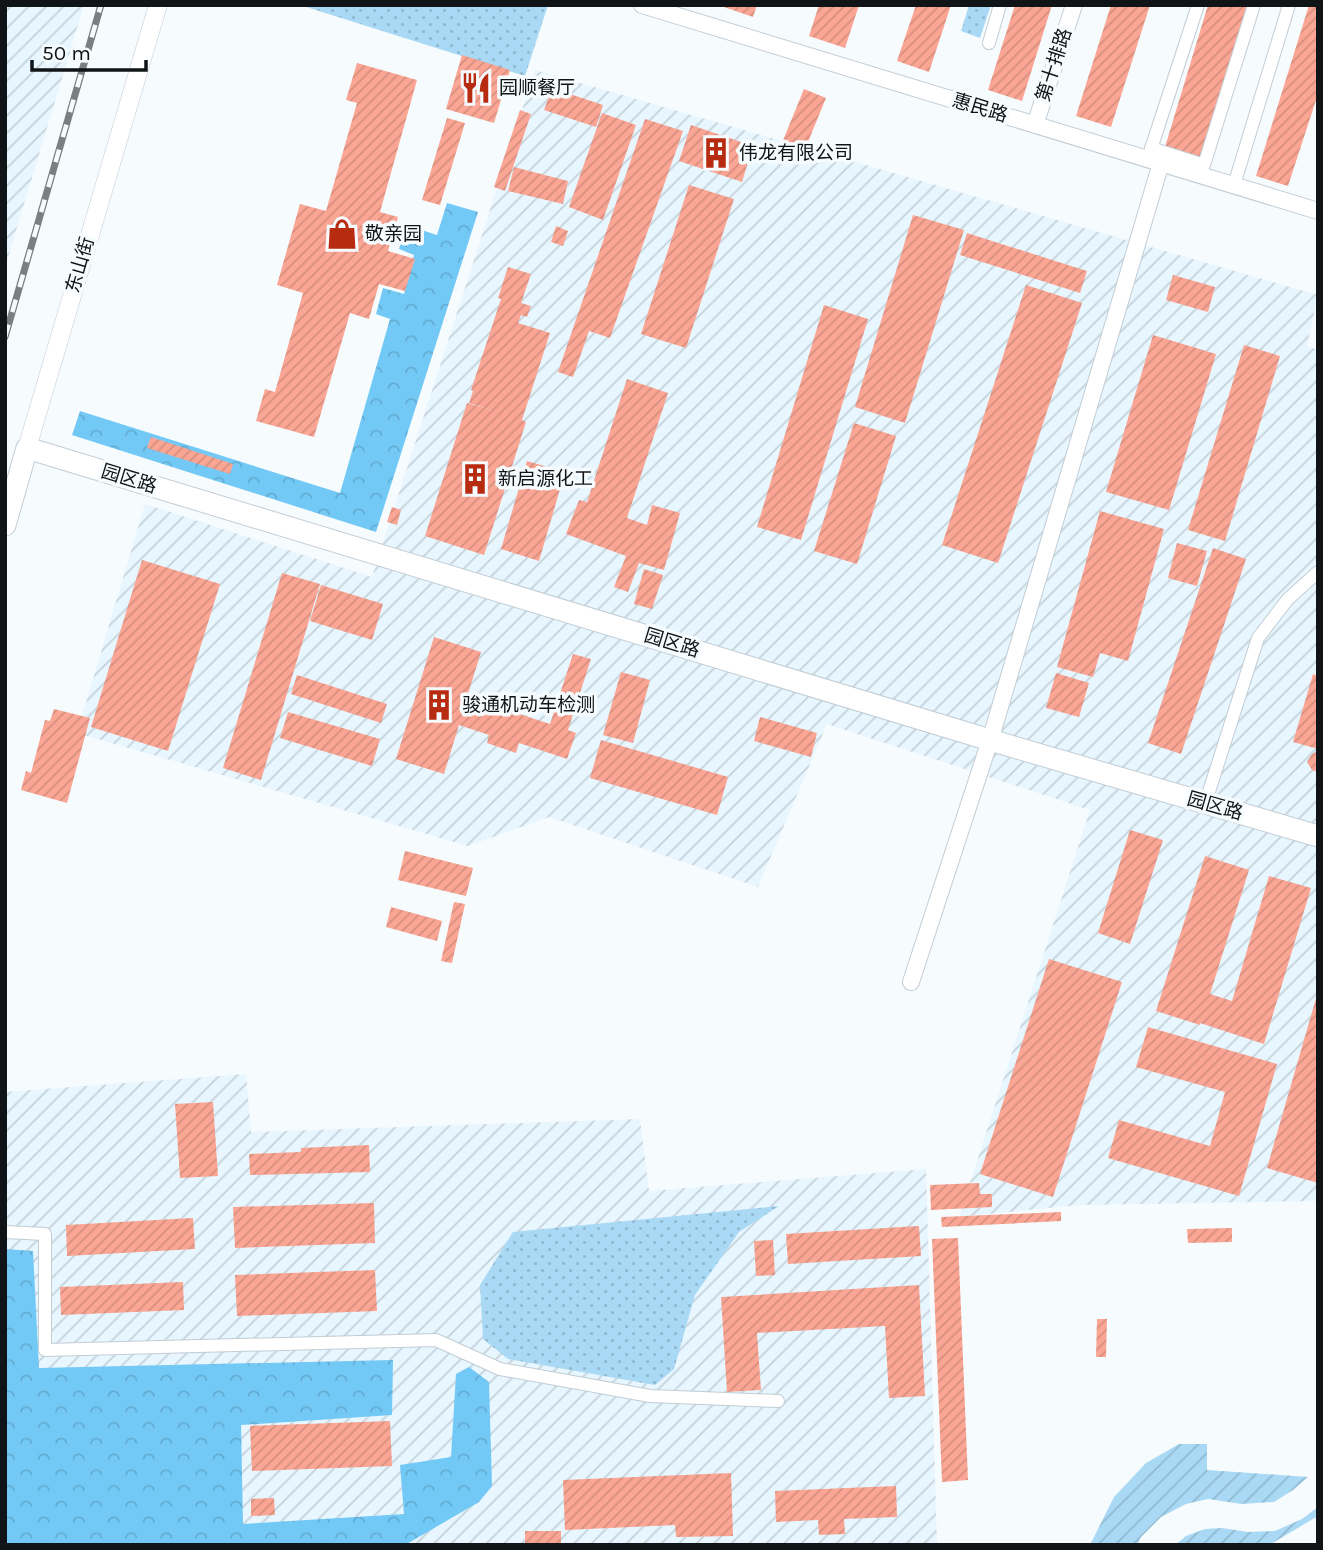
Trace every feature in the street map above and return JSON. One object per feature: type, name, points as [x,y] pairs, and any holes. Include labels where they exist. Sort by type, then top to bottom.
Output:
[{"type":"highway","name":"东山街","points":[[5,525],[27,448]]},
{"type":"highway","name":"园区路","points":[[27,448],[990,740],[1318,836]]},
{"type":"main road","name":"东山街","points":[[27,448],[158,5]]},
{"type":"street","name":"惠民路","points":[[642,5],[1035,125],[1154,157],[1318,211]]},
{"type":"street","points":[[989,43],[1000,5]]},
{"type":"street","name":"第十排路","points":[[1035,125],[1074,5]]},
{"type":"street","points":[[911,982],[990,740],[1198,5]]},
{"type":"street","points":[[1154,157],[1204,165],[1254,5]]},
{"type":"street","points":[[1234,185],[1289,5]]},
{"type":"street","points":[[1205,804],[1258,638],[1288,599],[1318,572]]},
{"type":"street","points":[[5,1232],[45,1234],[45,1350],[436,1340],[500,1369],[650,1396],[778,1401]]},
{"type":"shaded area","points":[[5,5],[84,5],[5,267]]},
{"type":"shaded area","points":[[300,5],[548,5],[525,76]]},
{"type":"shaded area","points":[[969,5],[991,5],[980,38],[961,31]]},
{"type":"shaded area","points":[[535,70],[1318,295],[1307,346],[1318,350],[1318,1201],[1079,1205],[959,1217],[1090,810],[827,724],[758,887],[549,817],[468,846],[77,733],[145,504],[372,577]]},
{"type":"shaded area","points":[[246,1074],[251,1132],[640,1119],[649,1191],[926,1169],[937,1545],[5,1545],[5,1092]]},
{"type":"shaded area","points":[[779,1206],[739,1232],[695,1295],[674,1369],[655,1385],[508,1359],[483,1339],[480,1285],[513,1232]]},
{"type":"shaded area","points":[[1179,1444],[1207,1444],[1207,1470],[1308,1477],[1274,1502],[1241,1504],[1208,1499],[1186,1504],[1161,1517],[1141,1537],[1137,1545],[1090,1545],[1114,1497],[1146,1463]]},
{"type":"shaded area","points":[[1318,1507],[1318,1516],[1269,1545],[1175,1545],[1186,1536],[1205,1529],[1275,1531],[1302,1519]]},
{"type":"green space","points":[[447,203],[478,212],[376,532],[72,435],[80,411],[340,493],[390,319],[376,314],[383,288],[404,294],[414,255],[399,249],[406,225],[437,235]]},
{"type":"green space","points":[[5,1249],[33,1251],[39,1368],[393,1360],[392,1415],[241,1425],[243,1524],[404,1514],[400,1465],[451,1457],[456,1374],[469,1367],[489,1382],[492,1486],[479,1502],[405,1545],[5,1545]]},
{"type":"building","points":[[718,5],[757,5],[753,17]]},
{"type":"building","points":[[819,5],[859,5],[845,48],[809,36]]},
{"type":"building","points":[[916,5],[951,5],[929,72],[897,61]]},
{"type":"building","points":[[1015,5],[1052,5],[1022,101],[988,90]]},
{"type":"building","points":[[1111,5],[1150,5],[1111,127],[1076,116]]},
{"type":"building","points":[[1208,5],[1247,5],[1200,158],[1165,147]]},
{"type":"building","points":[[1309,5],[1318,5],[1318,94],[1288,186],[1256,176]]},
{"type":"building","points":[[462,55],[510,70],[494,123],[446,109]]},
{"type":"building","name":"敬亲园","points":[[357,63],[417,80],[380,212],[398,217],[388,251],[415,259],[405,291],[379,284],[369,319],[350,313],[314,437],[256,421],[265,389],[275,392],[303,293],[277,285],[300,204],[326,211],[357,103],[346,100]]},
{"type":"building","points":[[552,88],[603,105],[596,127],[544,110]]},
{"type":"building","points":[[804,89],[826,98],[799,164],[777,155]]},
{"type":"building","points":[[520,110],[531,114],[505,191],[494,187]]},
{"type":"building","points":[[602,113],[636,125],[603,220],[569,207]]},
{"type":"building","points":[[447,118],[465,123],[440,205],[422,200]]},
{"type":"building","points":[[645,119],[683,131],[610,338],[589,331],[573,377],[558,372]]},
{"type":"building","name":"伟龙有限公司","points":[[691,125],[753,146],[742,182],[679,161]]},
{"type":"building","points":[[514,167],[568,181],[563,204],[508,191]]},
{"type":"building","points":[[689,185],[734,199],[686,348],[641,334]]},
{"type":"building","points":[[913,215],[964,230],[905,423],[855,407]]},
{"type":"building","points":[[556,226],[568,231],[563,246],[551,242]]},
{"type":"building","points":[[967,233],[1087,271],[1080,293],[960,255]]},
{"type":"building","points":[[508,267],[531,274],[521,303],[531,306],[527,317],[521,315],[518,323],[550,333],[522,420],[526,422],[484,555],[425,536],[467,403],[492,410],[469,403]]},
{"type":"building","points":[[1173,275],[1215,287],[1208,312],[1166,300]]},
{"type":"building","points":[[1026,285],[1082,303],[998,563],[942,545]]},
{"type":"building","points":[[824,305],[868,319],[801,540],[757,527]]},
{"type":"building","points":[[1153,335],[1216,354],[1169,510],[1106,492]]},
{"type":"building","points":[[1244,345],[1280,356],[1225,541],[1188,530]]},
{"type":"building","points":[[627,379],[668,393],[627,518],[647,525],[652,505],[680,513],[664,570],[639,563],[628,592],[614,587],[626,556],[566,534],[579,500],[587,502]]},
{"type":"building","points":[[854,423],[896,436],[857,564],[814,551]]},
{"type":"building","points":[[151,437],[233,464],[230,474],[147,448]]},
{"type":"building","points":[[527,461],[565,472],[539,561],[501,549]]},
{"type":"building","points":[[392,507],[401,510],[397,525],[387,522]]},
{"type":"building","points":[[1100,511],[1164,529],[1128,661],[1100,653],[1093,677],[1057,667]]},
{"type":"building","points":[[1177,543],[1207,551],[1197,586],[1168,578]]},
{"type":"building","points":[[1213,548],[1246,559],[1181,754],[1148,743]]},
{"type":"building","points":[[142,560],[220,584],[168,751],[91,727]]},
{"type":"building","points":[[644,569],[663,575],[652,609],[634,604]]},
{"type":"building","points":[[282,573],[320,584],[261,780],[223,768]]},
{"type":"building","points":[[321,585],[383,604],[372,640],[310,621]]},
{"type":"building","points":[[434,637],[481,652],[467,697],[550,724],[573,654],[591,659],[568,730],[576,733],[567,759],[519,743],[516,753],[487,743],[489,735],[459,725],[444,774],[396,759]]},
{"type":"building","points":[[621,672],[650,680],[633,743],[603,735]]},
{"type":"building","points":[[1056,673],[1089,683],[1079,717],[1046,708]]},
{"type":"building","points":[[1313,674],[1318,676],[1318,749],[1293,742]]},
{"type":"building","points":[[297,675],[387,704],[381,723],[291,694]]},
{"type":"building","points":[[54,709],[90,718],[67,803],[21,790],[26,771],[31,773],[45,720],[50,721]]},
{"type":"building","points":[[288,712],[380,739],[372,766],[280,738]]},
{"type":"building","points":[[760,717],[817,733],[811,757],[754,741]]},
{"type":"building","points":[[601,740],[728,777],[717,815],[590,778]]},
{"type":"building","points":[[1318,751],[1318,772],[1312,770],[1307,762],[1312,754]]},
{"type":"building","points":[[1130,830],[1163,840],[1130,944],[1098,933]]},
{"type":"building","points":[[405,851],[473,868],[466,896],[398,880]]},
{"type":"building","points":[[1205,856],[1249,870],[1210,994],[1232,1001],[1269,876],[1311,888],[1264,1044],[1156,1011]]},
{"type":"building","points":[[454,902],[465,904],[452,963],[441,961]]},
{"type":"building","points":[[391,907],[442,921],[437,941],[386,927]]},
{"type":"building","points":[[1049,959],[1122,982],[1053,1197],[980,1174]]},
{"type":"building","points":[[1318,995],[1318,1183],[1267,1168]]},
{"type":"building","points":[[1148,1027],[1277,1064],[1239,1196],[1108,1158],[1119,1120],[1210,1146],[1225,1092],[1136,1067]]},
{"type":"building","points":[[213,1102],[218,1176],[180,1178],[175,1104]]},
{"type":"building","points":[[369,1145],[370,1172],[250,1175],[249,1154]]},
{"type":"building","points":[[979,1183],[980,1194],[992,1194],[992,1207],[931,1210],[930,1185]]},
{"type":"building","points":[[374,1203],[375,1243],[235,1248],[233,1207]]},
{"type":"building","points":[[1061,1212],[1061,1221],[942,1227],[941,1217]]},
{"type":"building","points":[[193,1218],[195,1249],[67,1256],[66,1225]]},
{"type":"building","points":[[919,1226],[921,1256],[788,1264],[786,1234]]},
{"type":"building","points":[[1232,1228],[1232,1242],[1188,1243],[1187,1229]]},
{"type":"building","points":[[958,1238],[968,1480],[942,1482],[932,1239]]},
{"type":"building","points":[[773,1240],[775,1275],[756,1276],[754,1241]]},
{"type":"building","points":[[375,1270],[377,1311],[237,1316],[235,1275]]},
{"type":"building","points":[[183,1282],[184,1310],[61,1315],[60,1287]]},
{"type":"building","points":[[919,1285],[925,1396],[889,1398],[885,1326],[757,1333],[761,1390],[727,1392],[721,1297]]},
{"type":"building","points":[[1097,1319],[1107,1319],[1106,1357],[1096,1357]]},
{"type":"building","points":[[390,1421],[392,1466],[252,1471],[250,1426]]},
{"type":"building","points":[[731,1473],[733,1536],[676,1537],[675,1525],[565,1530],[563,1480]]},
{"type":"building","points":[[896,1486],[897,1517],[844,1519],[845,1534],[819,1535],[818,1520],[776,1522],[775,1491]]},
{"type":"building","points":[[274,1498],[275,1515],[251,1516],[251,1499]]},
{"type":"building","points":[[525,1531],[561,1531],[561,1545],[525,1545]]},
{"type":"railway","points":[[5,337],[101,5]]},
{"type":"place","name":"园顺餐厅","points":[[476,88]]},
{"type":"place","name":"伟龙有限公司","points":[[716,153]]},
{"type":"place","name":"敬亲园","points":[[342,234]]},
{"type":"place","name":"新启源化工","points":[[475,479]]},
{"type":"place","name":"骏通机动车检测","points":[[439,705]]}]
